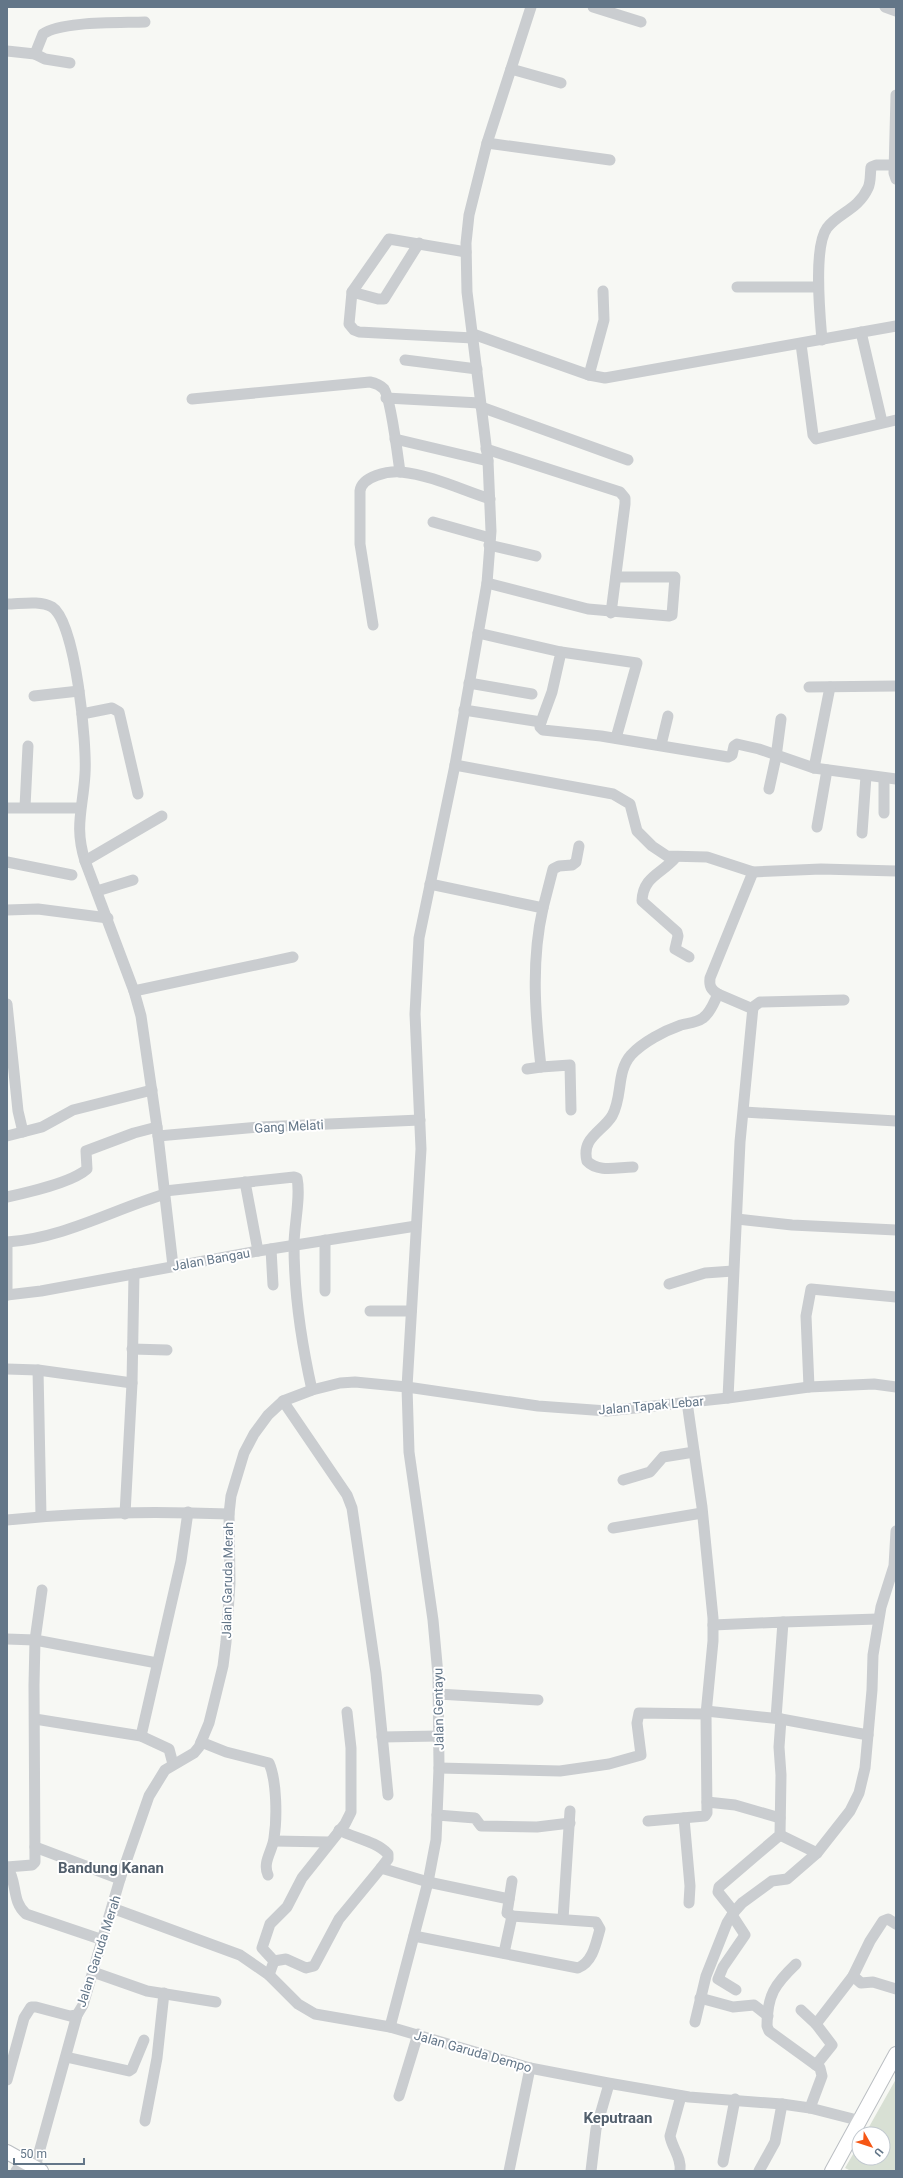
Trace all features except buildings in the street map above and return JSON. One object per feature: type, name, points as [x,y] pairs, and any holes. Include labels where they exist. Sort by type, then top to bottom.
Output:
[{"type":"main road","points":[[837,2169],[896,2054]]},
{"type":"main road","points":[[7,2152],[29,2168]]},
{"type":"street","name":"Jalan Gentayu","points":[[390,2027],[428,1882],[436,1840],[439,1768],[438,1694],[433,1620],[409,1452],[407,1387],[420,1120],[415,1014],[416,972],[419,938],[455,765],[486,583],[490,542],[488,461],[467,292],[466,252],[469,215],[487,143],[531,7]]},
{"type":"street","points":[[593,7],[641,22]]},
{"type":"street","points":[[885,7],[896,11]]},
{"type":"street","points":[[34,54],[43,34],[52,29],[77,25],[145,22]]},
{"type":"street","points":[[7,52],[34,54],[45,59],[70,63]]},
{"type":"street","points":[[511,69],[561,83]]},
{"type":"street","points":[[896,95],[894,165],[896,179]]},
{"type":"street","points":[[487,143],[610,160]]},
{"type":"street","points":[[822,340],[817,287],[823,236],[826,229],[852,209],[869,188],[871,167],[876,165],[894,165]]},
{"type":"street","points":[[466,252],[389,239],[352,292],[348,318],[350,326],[354,330],[473,336],[589,375],[605,378],[896,326]]},
{"type":"street","points":[[352,292],[378,299],[384,299],[419,243]]},
{"type":"street","points":[[737,287],[817,287]]},
{"type":"street","points":[[589,375],[604,320],[602,291]]},
{"type":"street","points":[[861,332],[882,422]]},
{"type":"street","points":[[801,344],[815,438],[818,439],[882,422],[896,420]]},
{"type":"street","points":[[405,360],[477,369]]},
{"type":"street","points":[[192,399],[370,382],[381,386],[385,391],[395,438],[400,472]]},
{"type":"street","points":[[386,398],[480,405],[628,460]]},
{"type":"street","points":[[395,438],[488,461]]},
{"type":"street","points":[[486,449],[620,492],[625,498],[611,612]]},
{"type":"street","points":[[374,625],[360,544],[360,487],[366,480],[371,477],[400,472],[429,479],[490,499]]},
{"type":"street","points":[[433,522],[536,556]]},
{"type":"street","points":[[486,583],[588,609],[669,616],[674,610],[675,577],[616,577]]},
{"type":"street","points":[[7,604],[44,604],[51,606],[59,613],[71,647],[82,714],[85,774],[80,808],[79,840],[85,861],[108,918],[134,991],[141,1016],[158,1132],[173,1266]]},
{"type":"street","points":[[478,633],[561,652],[637,663],[616,738]]},
{"type":"street","points":[[561,652],[552,692],[541,722],[541,728],[546,731],[616,738],[728,757],[732,755],[734,745],[737,744],[759,749],[776,757],[814,768],[896,779]]},
{"type":"street","points":[[469,683],[532,694]]},
{"type":"street","points":[[809,687],[896,686]]},
{"type":"street","points":[[814,768],[830,687]]},
{"type":"street","points":[[34,696],[79,691]]},
{"type":"street","points":[[82,714],[112,708],[119,712],[138,794]]},
{"type":"street","points":[[464,710],[541,722]]},
{"type":"street","points":[[661,745],[668,716]]},
{"type":"street","points":[[769,789],[776,757],[781,719]]},
{"type":"street","points":[[25,807],[28,746]]},
{"type":"street","points":[[455,765],[613,794],[630,804],[635,826],[645,840],[658,850],[676,857],[707,857],[753,872],[821,869],[896,871]]},
{"type":"street","points":[[817,827],[827,770]]},
{"type":"street","points":[[862,833],[866,776]]},
{"type":"street","points":[[884,778],[886,799],[884,813]]},
{"type":"street","points":[[7,808],[80,808]]},
{"type":"street","points":[[85,861],[162,816]]},
{"type":"street","points":[[541,1066],[535,1012],[534,980],[544,908],[553,869],[559,866],[572,865],[576,862],[579,846]]},
{"type":"street","points":[[676,857],[670,864],[648,881],[643,893],[642,901],[677,932],[678,936],[675,949],[689,957]]},
{"type":"street","points":[[7,862],[72,875]]},
{"type":"street","points":[[753,872],[710,978],[709,985],[712,991],[753,1009]]},
{"type":"street","points":[[97,891],[133,880]]},
{"type":"street","points":[[430,884],[544,908]]},
{"type":"street","points":[[7,910],[38,909],[108,918]]},
{"type":"street","points":[[134,991],[294,958]]},
{"type":"street","points":[[633,1167],[594,1167],[587,1161],[585,1154],[588,1142],[596,1131],[611,1117],[616,1108],[626,1062],[632,1053],[666,1031],[698,1021],[705,1017],[718,994]]},
{"type":"street","points":[[728,1398],[740,1142],[753,1009],[760,1002],[844,1000]]},
{"type":"street","points":[[7,1007],[18,1111],[23,1132]]},
{"type":"street","points":[[527,1069],[541,1066],[570,1065],[571,1110]]},
{"type":"street","points":[[7,1136],[49,1124],[73,1110],[152,1090]]},
{"type":"street","points":[[744,1112],[896,1121]]},
{"type":"street","name":"Gang Melati","points":[[7,1197],[42,1189],[79,1174],[86,1169],[86,1151],[134,1133],[420,1120]]},
{"type":"street","points":[[7,1295],[7,1242],[65,1232],[165,1192],[294,1177],[297,1178],[294,1245],[301,1343],[312,1390]]},
{"type":"street","points":[[245,1182],[258,1251]]},
{"type":"street","points":[[7,1197],[7,1205]]},
{"type":"street","points":[[737,1219],[792,1225],[896,1230]]},
{"type":"street","name":"Jalan Bangau","points":[[7,1295],[134,1274],[258,1251],[416,1226]]},
{"type":"street","points":[[325,1240],[326,1291]]},
{"type":"street","points":[[271,1249],[273,1285]]},
{"type":"street","points":[[670,1284],[704,1273],[733,1271]]},
{"type":"street","points":[[124,1514],[132,1383],[134,1274]]},
{"type":"street","points":[[809,1387],[806,1316],[811,1289],[896,1297]]},
{"type":"street","points":[[370,1311],[411,1312]]},
{"type":"street","points":[[132,1349],[167,1350]]},
{"type":"street","points":[[7,1369],[38,1370],[132,1383]]},
{"type":"street","points":[[38,1370],[41,1516]]},
{"type":"street","name":"Jalan Garuda Merah","points":[[29,2168],[66,2057],[77,2015],[83,2005],[120,1879],[149,1796],[160,1776],[174,1764],[190,1757],[201,1742],[209,1723],[223,1666],[230,1583],[229,1514],[231,1496],[244,1453],[254,1434],[268,1415],[283,1401],[312,1390],[340,1383],[355,1382],[407,1387]]},
{"type":"street","name":"Jalan Tapak Lebar","points":[[407,1387],[538,1406],[607,1411],[728,1398],[809,1387],[874,1384],[896,1387]]},
{"type":"street","points":[[283,1401],[347,1495],[352,1508],[376,1673],[388,1795]]},
{"type":"street","points":[[648,1821],[706,1815],[706,1712],[713,1625],[702,1513],[687,1402]]},
{"type":"street","points":[[623,1480],[650,1472],[663,1456],[694,1452]]},
{"type":"street","points":[[7,1520],[41,1516],[188,1512],[229,1514]]},
{"type":"street","points":[[141,1736],[181,1560],[188,1512]]},
{"type":"street","points":[[613,1528],[702,1513]]},
{"type":"street","points":[[695,2022],[706,1976],[733,1914],[742,1903],[772,1881],[787,1878],[817,1853],[855,1803],[864,1779],[872,1690],[873,1655],[878,1619],[894,1566],[896,1531]]},
{"type":"street","points":[[42,1590],[35,1640],[35,1862],[32,1865],[7,1867],[13,1880],[18,1905],[26,1914],[103,1940]]},
{"type":"street","points":[[713,1625],[878,1619]]},
{"type":"street","points":[[718,1979],[723,1967],[745,1935],[718,1892],[719,1887],[780,1835],[781,1775],[779,1719],[783,1622]]},
{"type":"street","points":[[7,1639],[35,1640],[158,1663]]},
{"type":"street","points":[[438,1694],[538,1700]]},
{"type":"street","points":[[274,1961],[262,1948],[270,1924],[287,1907],[299,1882],[348,1818],[352,1806],[351,1748],[347,1712]]},
{"type":"street","points":[[439,1768],[560,1771],[609,1764],[641,1755],[637,1723],[639,1713],[706,1712],[779,1719],[868,1735]]},
{"type":"street","points":[[34,1719],[141,1736],[169,1749],[174,1764]]},
{"type":"street","points":[[382,1737],[439,1736]]},
{"type":"street","points":[[201,1742],[226,1752],[269,1763],[277,1820],[274,1841],[267,1861],[268,1874]]},
{"type":"street","points":[[707,1802],[735,1805],[780,1818]]},
{"type":"street","points":[[563,1919],[570,1811]]},
{"type":"street","points":[[437,1815],[475,1818],[481,1826],[537,1827],[570,1823]]},
{"type":"street","points":[[684,1818],[690,1886],[688,1903]]},
{"type":"street","points":[[274,1961],[286,1959],[306,1968],[314,1966],[339,1919],[388,1859],[388,1854],[385,1851],[370,1842],[352,1837],[339,1830]]},
{"type":"street","points":[[780,1835],[817,1853]]},
{"type":"street","points":[[274,1841],[329,1842]]},
{"type":"street","points":[[35,1846],[120,1879]]},
{"type":"street","points":[[381,1868],[428,1882],[509,1899]]},
{"type":"street","points":[[414,1936],[578,1968],[583,1966],[591,1957],[600,1929],[598,1924],[596,1922],[512,1916],[508,1914],[512,1881]]},
{"type":"street","name":"Jalan Garuda Dempo","points":[[112,1908],[184,1936],[227,1949],[252,1962],[269,1975],[298,2004],[315,2014],[390,2027],[530,2068],[609,2084],[681,2096],[736,2099],[810,2108],[861,2121]]},
{"type":"street","points":[[504,1953],[512,1916]]},
{"type":"street","points":[[816,2024],[853,1976],[870,1940],[883,1921],[888,1919],[896,1924]]},
{"type":"street","points":[[269,1975],[274,1961]]},
{"type":"street","points":[[796,1964],[778,1981],[772,1994],[768,2016],[769,2031],[820,2068],[822,2076],[810,2108]]},
{"type":"street","points":[[93,1972],[147,1991],[216,2002]]},
{"type":"street","points":[[706,1976],[718,1979],[736,1990]]},
{"type":"street","points":[[853,1976],[856,1981],[861,1983],[873,1982],[896,1989]]},
{"type":"street","points":[[145,2121],[157,2058],[164,1993]]},
{"type":"street","points":[[700,1998],[733,2007],[754,2005],[768,2016]]},
{"type":"street","points":[[7,2080],[24,2018],[31,2007],[70,2016],[77,2015]]},
{"type":"street","points":[[801,2010],[816,2024],[832,2045],[816,2065]]},
{"type":"street","points":[[399,2096],[418,2034]]},
{"type":"street","points":[[66,2057],[129,2071],[132,2069],[144,2040]]},
{"type":"street","points":[[509,2171],[530,2068]]},
{"type":"street","points":[[591,2171],[596,2130],[609,2084]]},
{"type":"street","points":[[680,2171],[681,2163],[671,2143],[670,2136],[681,2096]]},
{"type":"street","points":[[723,2162],[736,2099]]},
{"type":"street","points":[[759,2171],[775,2142],[782,2104]]},
{"type":"shaded area","points":[[896,2079],[896,2171],[851,2171],[845,2168],[851,2158],[851,2166],[891,2166],[891,2126],[870,2126]]},
{"type":"district","name":"Bandung Kanan","points":[[111,1868]]},
{"type":"district","name":"Keputraan","points":[[618,2118]]}]
